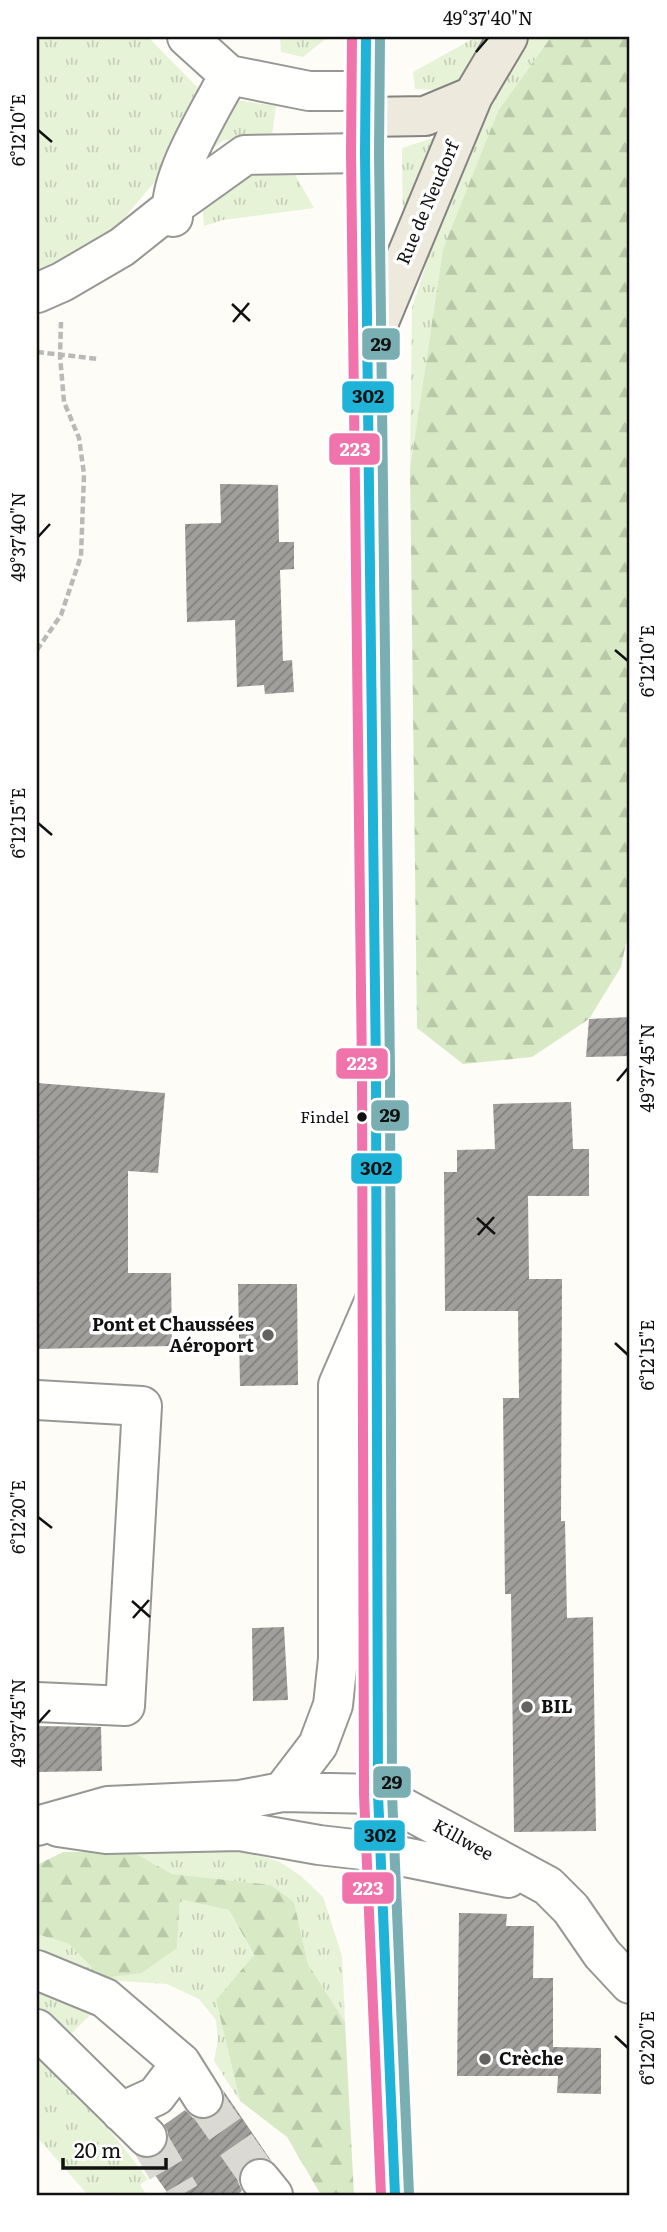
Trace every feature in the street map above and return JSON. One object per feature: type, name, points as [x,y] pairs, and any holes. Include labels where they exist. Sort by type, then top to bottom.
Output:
[{"type":"main road","points":[[366,37],[377,1295],[378,1794],[394,2195]]},
{"type":"main road","name":"Rue de Neudorf","points":[[368,349],[473,96],[508,37]]},
{"type":"main road","points":[[366,120],[425,116],[473,96]]},
{"type":"street","points":[[187,37],[229,75],[309,91],[366,120]]},
{"type":"street","points":[[174,222],[179,173],[229,75]]},
{"type":"street","points":[[50,288],[122,247],[174,222],[245,155],[366,120]]},
{"type":"street","points":[[282,1792],[302,1770],[318,1745],[333,1705],[338,1659],[338,1385],[377,1295]]},
{"type":"street","points":[[37,1400],[142,1406],[125,1706],[37,1702]]},
{"type":"street","points":[[39,1826],[108,1806],[240,1800],[282,1792],[378,1794]]},
{"type":"street","name":"Killwee","points":[[378,1794],[548,1886],[571,1909],[602,1954],[630,1984]]},
{"type":"street","name":"Killwee","points":[[39,1826],[106,1834],[240,1831],[319,1846],[380,1852],[548,1886]]},
{"type":"street","points":[[37,1970],[105,1998],[181,2063],[203,2098]]},
{"type":"street","points":[[37,2029],[134,2125],[181,2063]]},
{"type":"path","points":[[37,650],[61,615],[81,556],[84,474],[79,439],[64,402],[50,288]]},
{"type":"path","points":[[37,352],[99,359]]},
{"type":"green space","points":[[37,37],[148,37],[204,94],[168,166],[115,229],[37,273]]},
{"type":"green space","points":[[280,37],[328,37],[303,57],[281,52]]},
{"type":"green space","points":[[476,37],[489,37],[463,78],[447,90],[415,89],[413,72]]},
{"type":"green space","points":[[531,37],[551,37],[498,111],[443,249],[410,469],[412,308],[459,161]]},
{"type":"green space","points":[[551,37],[630,37],[630,933],[621,967],[589,1019],[532,1057],[463,1064],[417,1028],[410,469],[443,249],[498,111]]},
{"type":"green space","points":[[229,99],[276,106],[272,136],[224,140],[197,160]]},
{"type":"green space","points":[[436,137],[403,230],[402,148]]},
{"type":"green space","points":[[288,162],[314,208],[223,220],[204,226],[202,200],[255,163]]},
{"type":"green space","points":[[63,1852],[133,1852],[172,1874],[271,1885],[294,1902],[308,1964],[345,2022],[354,2195],[321,2195],[287,2137],[240,2101],[216,2000],[254,1955],[229,1910],[180,1899],[177,1948],[142,1973],[102,1978],[69,1944],[37,1934],[37,1865]]},
{"type":"green space","points":[[133,1852],[248,1852],[280,1862],[301,1876],[323,1897],[342,1956],[345,2022],[308,1964],[294,1902],[271,1885],[172,1874]]},
{"type":"green space","points":[[180,1898],[229,1910],[254,1956],[216,2000],[240,2101],[214,2061],[218,2039],[216,2020],[199,1999],[167,1984],[73,1978],[37,1959],[37,1934],[69,1944],[102,1978],[177,1948]]},
{"type":"green space","points":[[37,1987],[80,2004],[91,2014],[72,2033],[63,2033],[37,2007]]},
{"type":"green space","points":[[37,2056],[107,2127],[148,2179],[140,2185],[147,2195],[88,2195],[37,2137]]},
{"type":"building","points":[[220,484],[278,485],[279,542],[294,542],[294,569],[280,570],[283,661],[292,660],[294,692],[265,694],[264,685],[237,687],[235,620],[187,622],[185,524],[221,523]]},
{"type":"building","points":[[630,1017],[630,1056],[586,1057],[589,1019]]},
{"type":"building","points":[[37,1083],[165,1093],[158,1173],[128,1171],[128,1273],[171,1273],[172,1346],[37,1349]]},
{"type":"building","points":[[571,1102],[573,1149],[589,1149],[589,1196],[528,1196],[529,1279],[562,1279],[561,1521],[565,1521],[567,1618],[593,1617],[596,1831],[514,1832],[511,1594],[505,1594],[503,1398],[519,1398],[518,1311],[445,1311],[444,1172],[457,1172],[457,1150],[495,1149],[493,1104]]},
{"type":"building","name":"Pont et Chaussées Aéroport","points":[[238,1284],[297,1284],[298,1385],[240,1386]]},
{"type":"building","points":[[284,1627],[288,1700],[253,1701],[252,1628]]},
{"type":"building","points":[[37,1726],[101,1727],[102,1771],[37,1772]]},
{"type":"building","points":[[459,1913],[507,1914],[506,1926],[534,1926],[533,1978],[553,1978],[553,2047],[601,2048],[601,2094],[557,2093],[558,2076],[457,2076]]},
{"type":"building","points":[[223,2090],[272,2162],[267,2158],[257,2157],[246,2163],[239,2172],[238,2182],[242,2191],[236,2195],[169,2195],[143,2158],[153,2158],[163,2152],[168,2142],[168,2132],[164,2125],[185,2110],[193,2118],[203,2120],[215,2116],[223,2108]]},
{"type":"tunnel","points":[[203,2098],[260,2179]]},
{"type":"tunnel","points":[[147,2137],[181,2195]]},
{"type":"transit line","name":"223","points":[[352,37],[351,153],[362,1073],[364,1794],[381,2195]]},
{"type":"transit line","name":"302","points":[[366,37],[365,153],[376,1073],[378,1794],[395,2195]]},
{"type":"transit line","name":"29","points":[[380,37],[379,153],[390,1073],[392,1794],[409,2194]]},
{"type":"place","name":"Findel","points":[[362,1117]]},
{"type":"place","name":"Pont et Chaussées Aéroport","points":[[268,1335]]},
{"type":"place","name":"BIL","points":[[527,1707]]},
{"type":"place","name":"Crèche","points":[[485,2059]]}]
